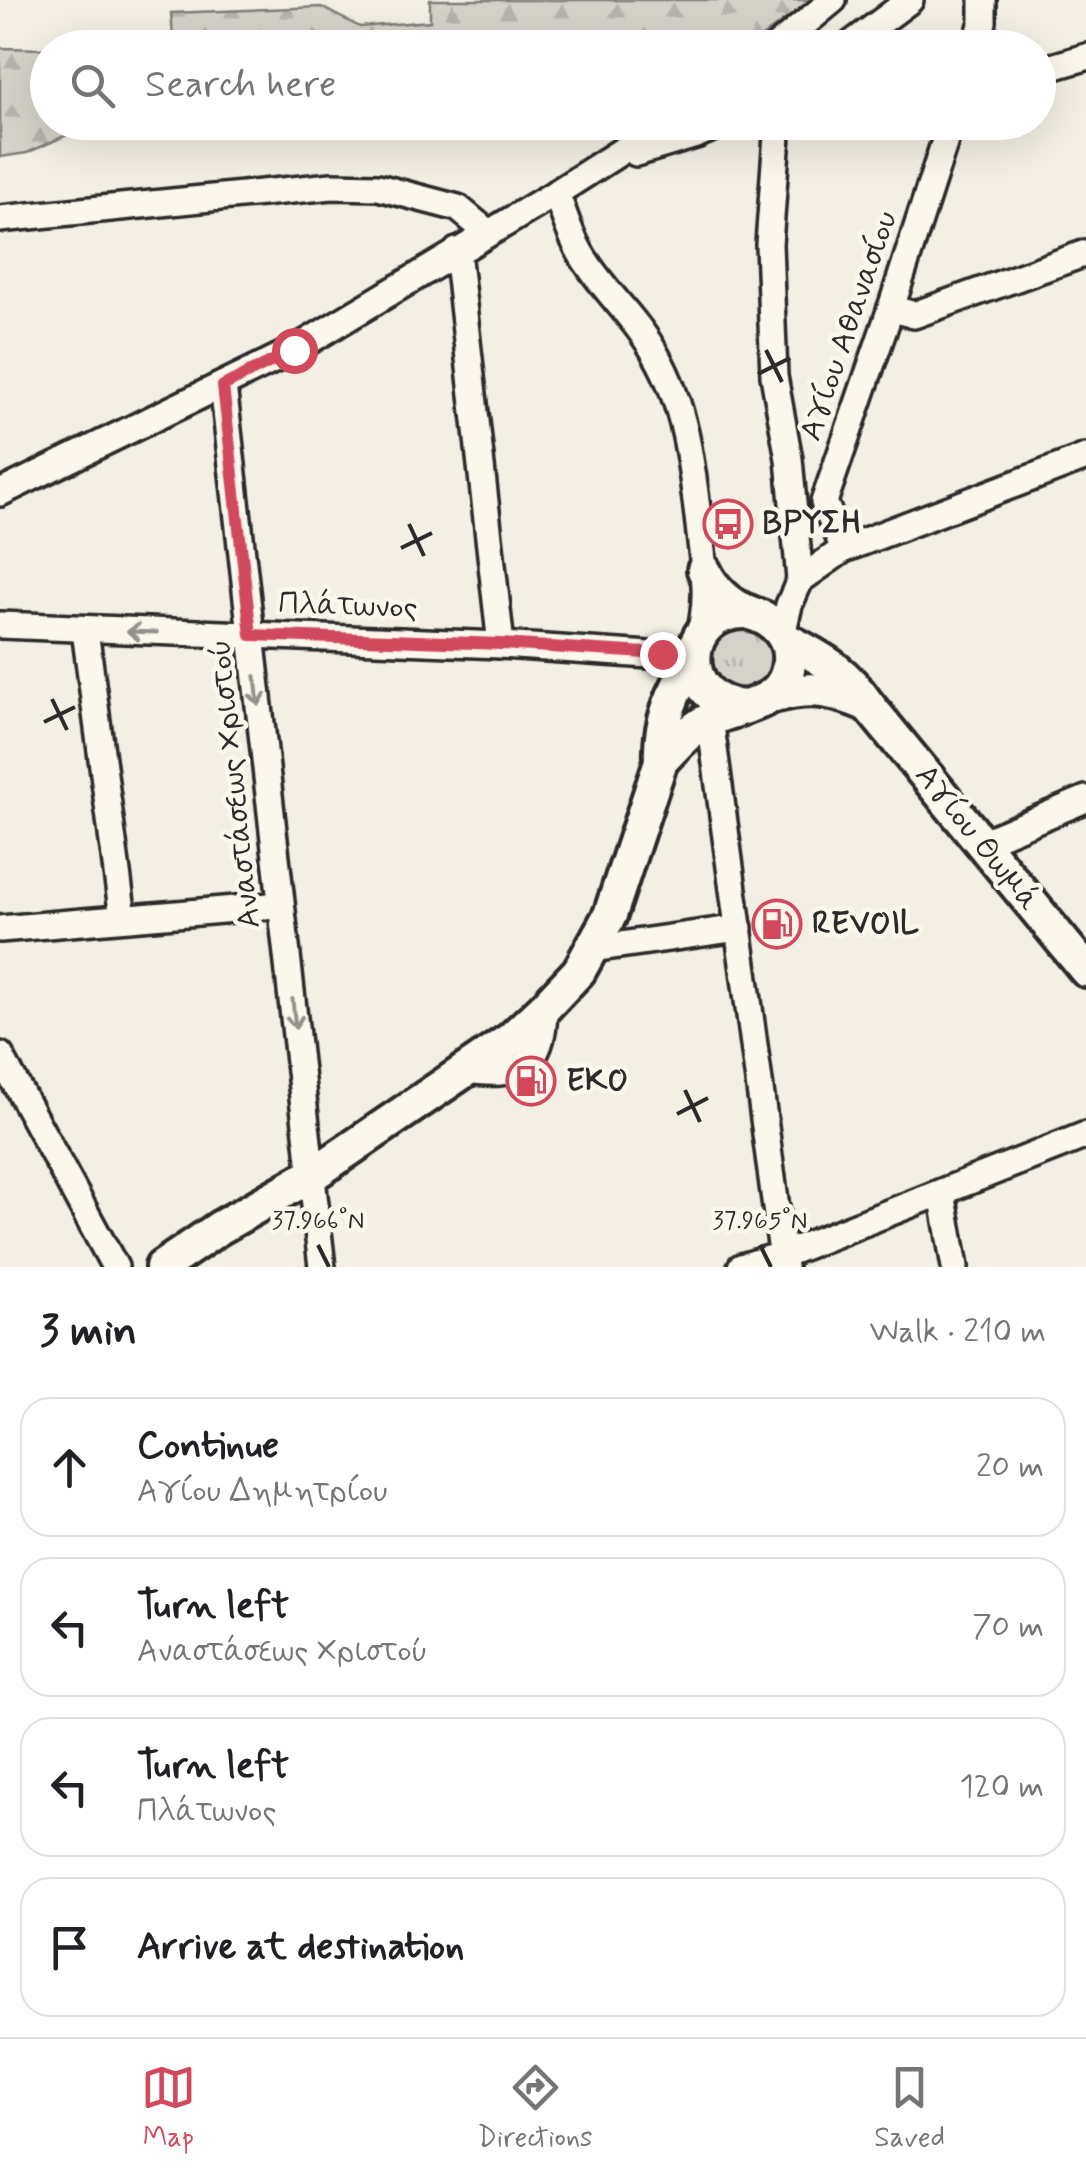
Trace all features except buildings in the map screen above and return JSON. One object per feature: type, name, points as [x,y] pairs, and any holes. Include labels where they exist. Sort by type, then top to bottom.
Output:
[{"type":"main road","name":"Αγίου Θωμά","points":[[704,570],[728,600],[772,621],[843,674],[1086,970]]},
{"type":"main road","points":[[669,752],[660,737],[704,630],[728,613],[772,621],[788,648],[784,682],[758,702],[725,704],[716,700],[691,666]]},
{"type":"main road","points":[[162,1267],[219,1228],[312,1175],[511,1038],[544,1008],[579,972],[610,915],[669,752],[688,733],[710,719],[811,689],[846,696],[868,706]]},
{"type":"street","points":[[797,30],[833,0]]},
{"type":"street","points":[[870,30],[910,0]]},
{"type":"street","points":[[981,30],[983,0]]},
{"type":"street","points":[[1056,66],[1086,57]]},
{"type":"street","points":[[0,493],[294,350],[640,140]]},
{"type":"street","points":[[603,164],[680,140]]},
{"type":"street","points":[[777,140],[769,244],[774,376],[790,459],[800,580]]},
{"type":"street","name":"Αγίου Αθανασίου","points":[[824,502],[945,140]]},
{"type":"street","points":[[0,219],[332,186],[378,188],[458,208],[487,232]]},
{"type":"street","points":[[556,192],[580,252],[644,333],[671,386],[689,452],[704,570],[705,614],[691,666]]},
{"type":"street","points":[[458,251],[501,644]]},
{"type":"street","points":[[891,308],[914,315],[1086,253]]},
{"type":"street","name":"Αναστάσεως Χριστού","points":[[223,386],[322,1267]]},
{"type":"street","points":[[772,621],[800,580],[844,549],[1086,458]]},
{"type":"street","points":[[793,500],[824,502],[844,549]]},
{"type":"street","name":"Πλάτωνος","points":[[0,625],[501,644],[691,666]]},
{"type":"street","points":[[85,630],[123,918]]},
{"type":"street","points":[[710,719],[783,1261]]},
{"type":"street","points":[[982,843],[1086,800]]},
{"type":"street","points":[[0,929],[281,904]]},
{"type":"street","points":[[592,949],[739,928]]},
{"type":"street","points":[[0,1055],[115,1267]]},
{"type":"street","points":[[741,1267],[783,1261],[1086,1135]]},
{"type":"street","points":[[942,1193],[955,1267]]},
{"type":"green space","points":[[430,0],[812,0],[771,30],[172,30],[171,13],[321,7],[360,27],[430,21]]},
{"type":"green space","points":[[0,48],[30,49],[30,140],[56,140],[27,153],[0,157]]},
{"type":"green space","points":[[739,623],[769,636],[776,668],[762,686],[740,693],[720,683],[709,664],[712,642]]},
{"type":"place","name":"ΒΡΥΣΗ","points":[[728,524]]},
{"type":"place","name":"REVOIL","points":[[777,924]]},
{"type":"place","name":"EKO","points":[[531,1081]]},
{"type":"route","points":[[294,350],[223,386],[251,635],[662,654]]}]
